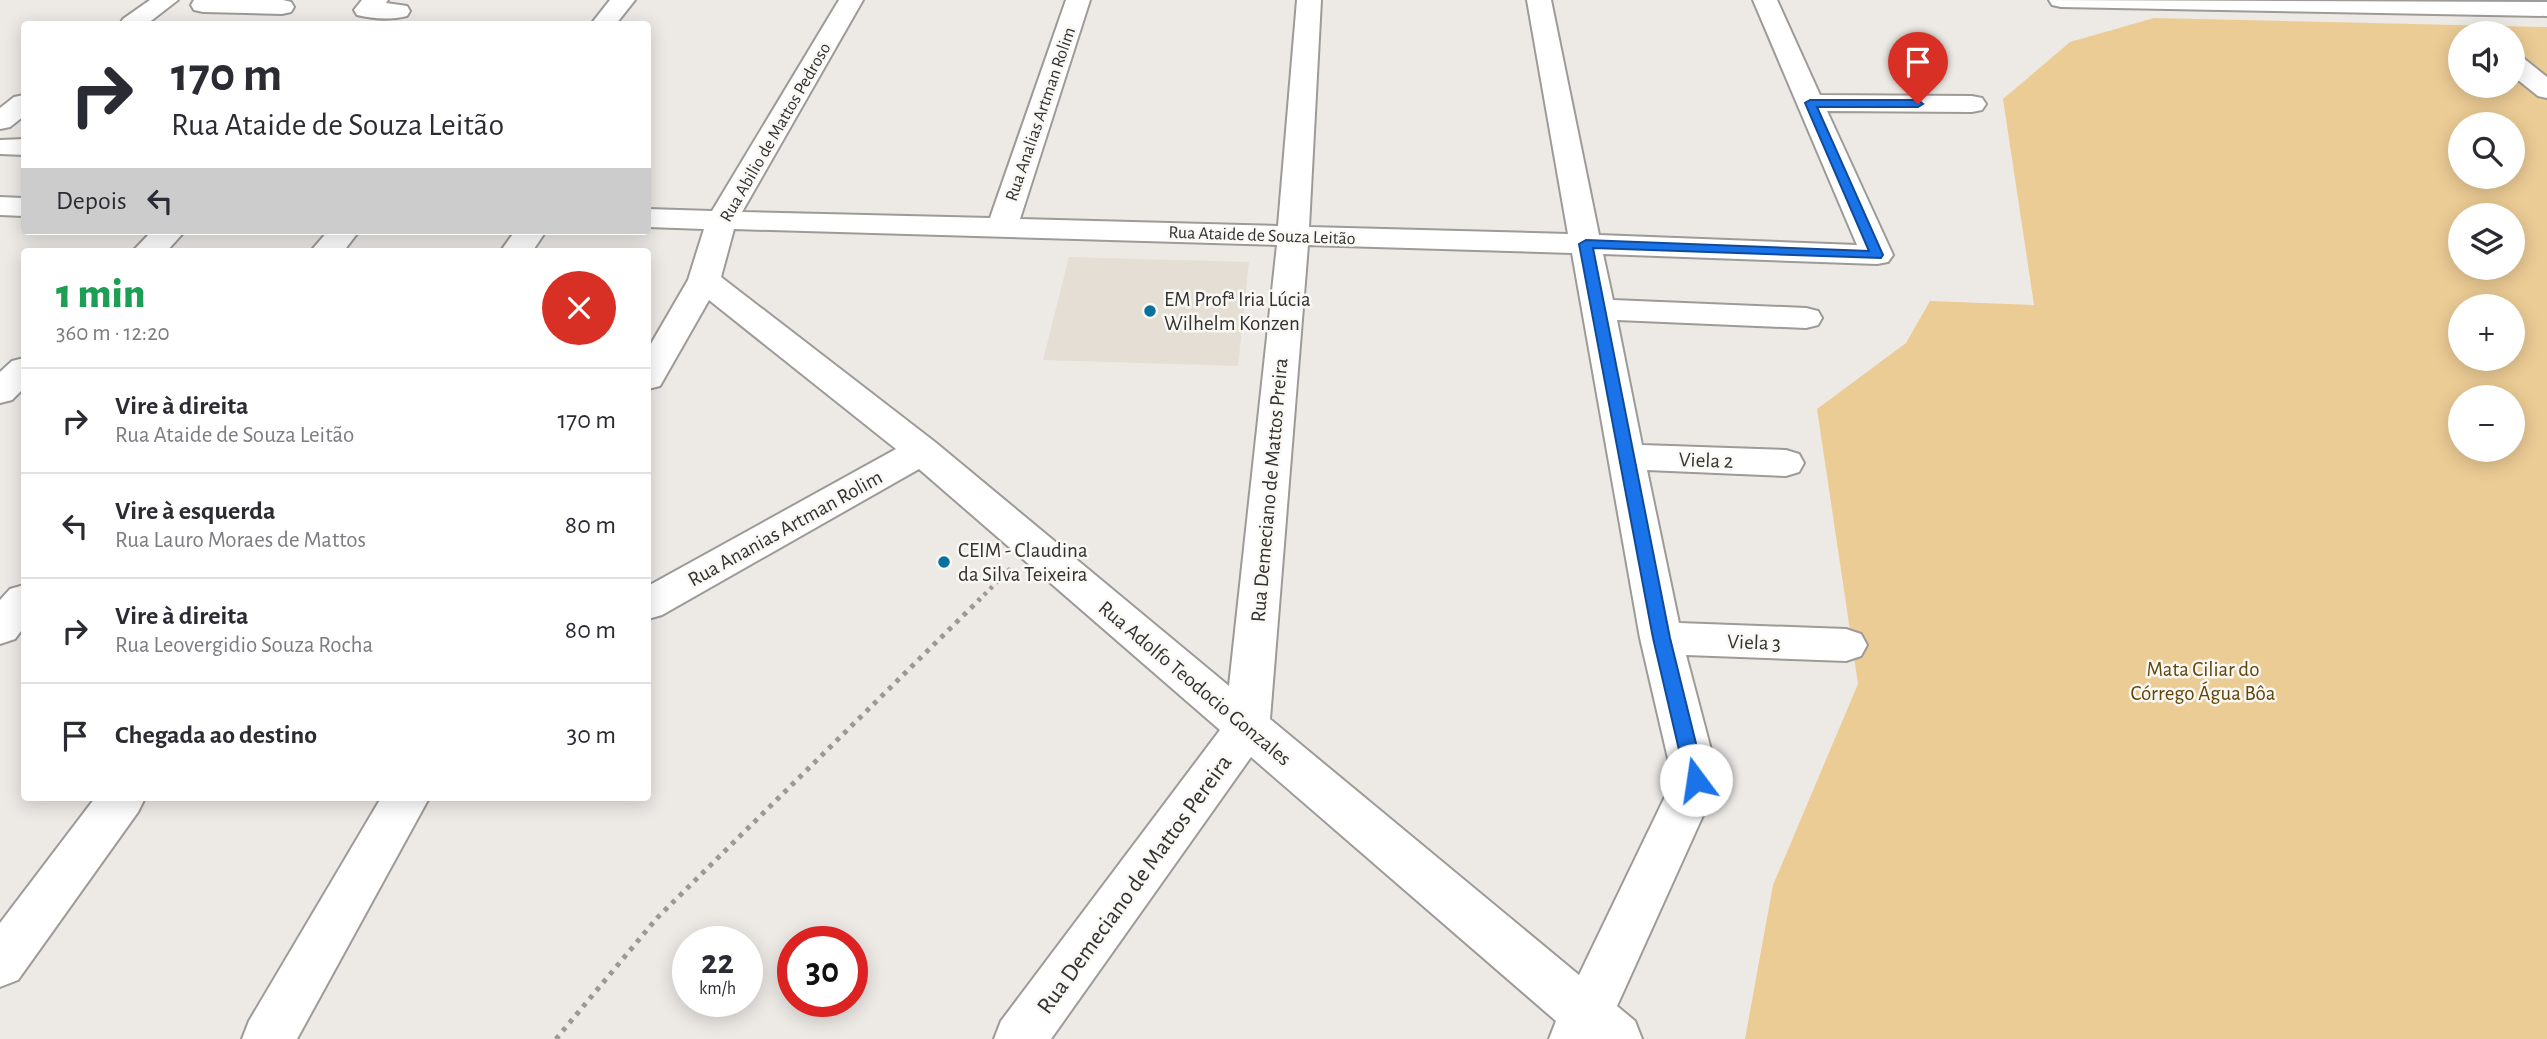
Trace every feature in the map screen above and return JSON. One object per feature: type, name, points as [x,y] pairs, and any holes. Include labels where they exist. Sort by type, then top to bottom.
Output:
[{"type":"street","points":[[136,21],[166,0]]},
{"type":"street","points":[[376,0],[366,10],[398,11]]},
{"type":"street","points":[[605,21],[622,0]]},
{"type":"street","name":"Rua Abilio de Mattos Pedroso","points":[[651,373],[704,280],[722,220],[851,0]]},
{"type":"street","name":"Rua Analias Artman Rolim","points":[[1002,228],[1078,0]]},
{"type":"street","name":"Rua Demeciano de Mattos Preira","points":[[1261,740],[1308,0]]},
{"type":"street","points":[[1539,0],[1575,244],[1598,309],[1661,638],[1696,780],[1592,1030]]},
{"type":"street","points":[[1765,0],[1810,103],[1972,104]]},
{"type":"street","points":[[2062,0],[2437,3],[2547,9]]},
{"type":"street","points":[[203,5],[241,15],[286,3]]},
{"type":"street","points":[[2437,3],[2460,21]]},
{"type":"street","points":[[2525,73],[2547,90]]},
{"type":"street","name":"Rua Ataide de Souza Leitão","points":[[651,218],[1294,234],[1877,255],[1810,103]]},
{"type":"street","points":[[7,134],[21,108]]},
{"type":"street","points":[[7,134],[21,123]]},
{"type":"street","points":[[152,248],[166,235]]},
{"type":"street","name":"Rua Adolfo Teodocio Gonzales","points":[[704,280],[1033,546],[1261,740],[1592,1030]]},
{"type":"street","points":[[1598,309],[1806,318]]},
{"type":"street","points":[[0,393],[21,372]]},
{"type":"street","name":"Viela 2","points":[[1627,457],[1786,463]]},
{"type":"street","name":"Rua Ananias Artman Rolim","points":[[651,602],[926,458]]},
{"type":"street","points":[[0,628],[21,604]]},
{"type":"street","name":"Viela 3","points":[[1661,638],[1846,645]]},
{"type":"street","points":[[0,640],[21,641]]},
{"type":"street","name":"Rua Demeciano de Mattos Pereira","points":[[1020,1039],[1261,740]]},
{"type":"street","points":[[0,963],[120,801]]},
{"type":"street","points":[[268,1039],[404,801]]},
{"type":"path","points":[[556,1039],[657,918],[1033,546]]},
{"type":"shaded area","name":"EM Profª Iria Lúcia Wilhelm Konzen","points":[[1069,257],[1249,262],[1238,366],[1043,360]]},
{"type":"green space","name":"Mata Ciliar do Córrego Água Bôa","points":[[2154,18],[2448,25],[2448,98],[2525,98],[2525,26],[2547,27],[2547,1039],[1745,1039],[1773,885],[1858,684],[1817,409],[1906,343],[1930,301],[2034,305],[2003,99],[2070,42]]},
{"type":"place","name":"EM Profª Iria Lúcia Wilhelm Konzen","points":[[1150,311]]},
{"type":"place","name":"CEIM - Claudina da Silva Teixeira","points":[[944,562]]},
{"type":"route","points":[[1696,780],[1661,638],[1586,244],[1877,255],[1810,103],[1918,104]]}]
